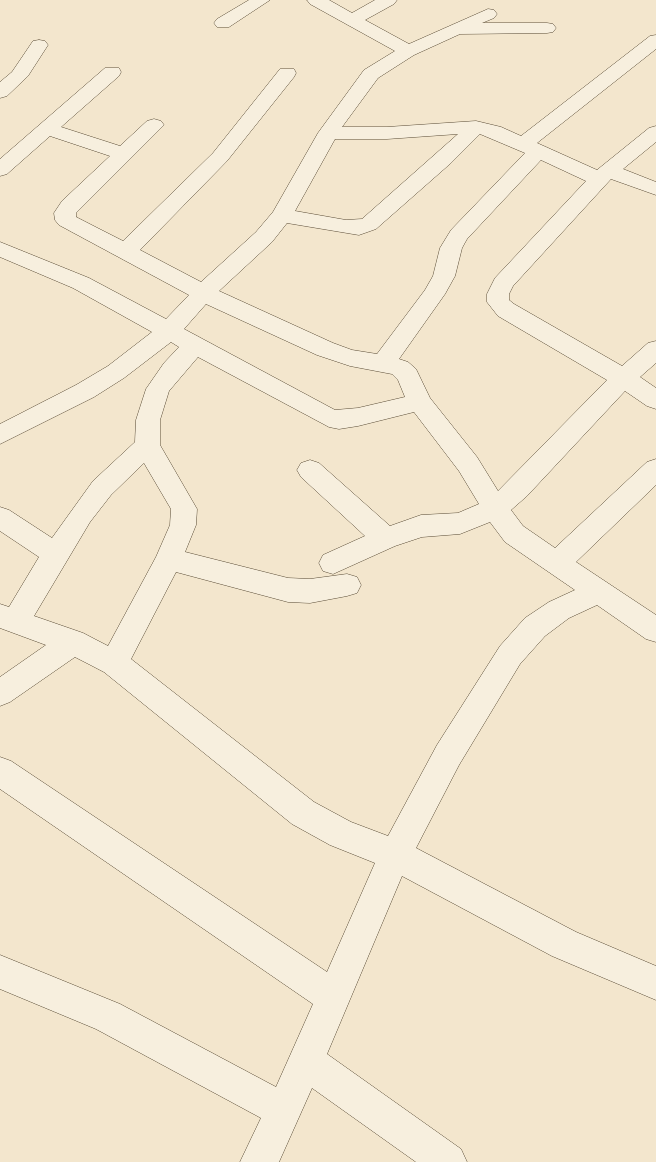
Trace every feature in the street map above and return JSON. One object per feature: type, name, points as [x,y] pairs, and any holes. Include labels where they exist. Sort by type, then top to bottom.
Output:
[{"type":"street","points":[[223,23],[261,0]]},
{"type":"street","points":[[316,0],[408,51]]},
{"type":"street","points":[[350,20],[388,0]]},
{"type":"street","points":[[0,435],[85,391],[116,372],[168,332],[203,292],[264,237],[282,215],[328,133],[371,74],[408,51],[488,14]]},
{"type":"street","points":[[455,29],[547,28]]},
{"type":"street","points":[[383,363],[434,294],[444,276],[451,248],[459,236],[530,148],[656,40]]},
{"type":"street","points":[[0,92],[19,76],[39,45]]},
{"type":"street","points":[[0,170],[112,72]]},
{"type":"street","points":[[125,252],[220,157],[287,73]]},
{"type":"street","points":[[154,125],[69,206],[66,220],[74,226],[203,292],[325,349],[350,358],[383,363],[400,368],[408,375],[420,402],[468,464],[494,509],[514,534],[656,630]]},
{"type":"street","points":[[328,133],[387,133],[476,127],[494,131],[530,148],[604,175],[656,189]]},
{"type":"street","points":[[282,215],[346,227],[359,228],[369,224],[444,159],[476,127]]},
{"type":"street","points":[[47,129],[124,154]]},
{"type":"street","points":[[656,132],[604,175],[503,283],[498,294],[498,302],[506,310],[623,378],[656,400]]},
{"type":"street","points":[[0,249],[64,274],[329,418],[340,420],[358,417],[420,402]]},
{"type":"street","points":[[114,664],[169,559],[183,525],[184,509],[147,444],[148,420],[158,389],[172,369],[194,346]]},
{"type":"street","points":[[169,559],[288,590],[310,591],[340,574],[386,538],[421,526],[460,523],[494,509],[518,489],[623,378],[656,349]]},
{"type":"street","points":[[147,444],[102,488],[8,619],[73,642],[114,664],[241,766],[303,812],[341,834],[395,855],[465,890],[564,944],[656,983]]},
{"type":"street","points":[[557,563],[656,469]]},
{"type":"street","points":[[310,470],[386,538]]},
{"type":"street","points":[[0,517],[56,553]]},
{"type":"street","points":[[259,1162],[284,1111],[395,855],[448,755],[510,655],[535,627],[560,610],[599,592]]},
{"type":"street","points":[[0,693],[73,642]]},
{"type":"street","points":[[0,771],[333,997]]},
{"type":"street","points":[[0,972],[108,1016],[284,1111]]},
{"type":"street","points":[[305,1061],[448,1162]]}]
